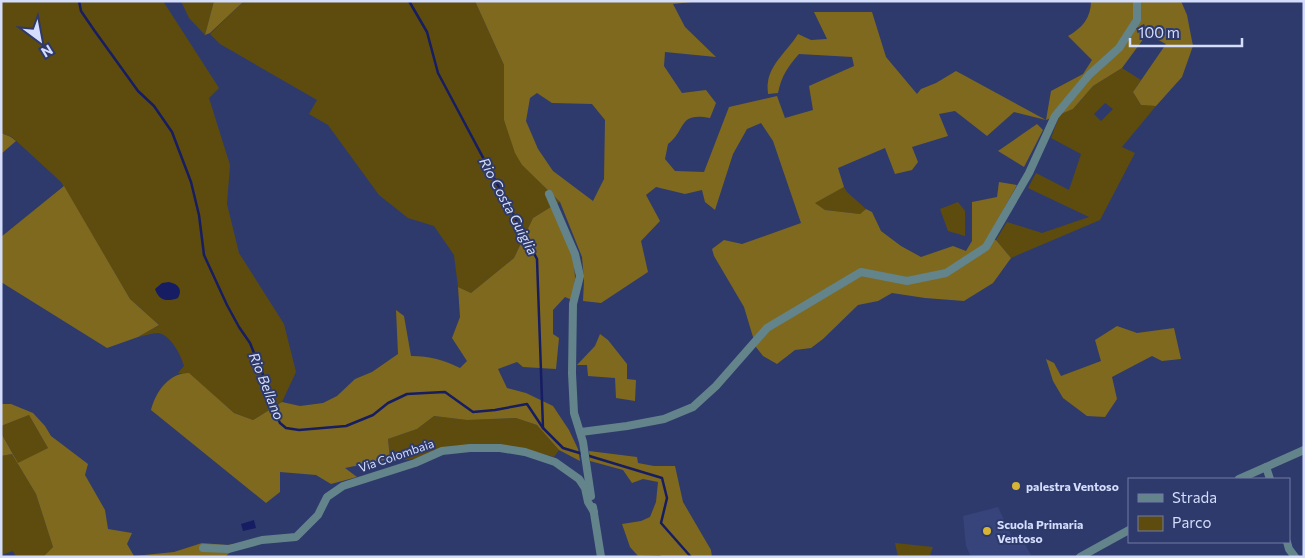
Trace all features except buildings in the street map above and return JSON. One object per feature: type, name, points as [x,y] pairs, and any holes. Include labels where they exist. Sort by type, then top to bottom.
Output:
[{"type":"street","points":[[581,432],[664,419],[693,408],[716,386],[767,328],[861,272],[907,281],[946,272],[986,247],[1029,173],[1055,116],[1089,75],[1119,48],[1137,20],[1137,1]]},
{"type":"street","name":"Via Colombaia","points":[[549,194],[576,254],[580,276],[573,304],[572,373],[574,417],[581,432],[601,557]]},
{"type":"street","name":"Via Colombaia","points":[[203,548],[229,549],[262,540],[296,537],[318,515],[327,497],[343,486],[415,463],[442,451],[470,448],[500,448],[524,452],[555,462],[579,479],[585,488],[588,502],[594,512]]},
{"type":"street","points":[[1241,478],[1304,450]]},
{"type":"street","points":[[1266,467],[1270,478]]},
{"type":"street","points":[[1080,557],[1128,531]]},
{"type":"street","points":[[1287,543],[1295,557]]},
{"type":"shaded area","points":[[214,1],[244,1],[210,33],[205,35]]},
{"type":"shaded area","points":[[475,1],[701,1],[673,4],[685,27],[716,57],[665,52],[664,66],[682,93],[706,90],[716,103],[710,118],[700,117],[687,120],[674,139],[668,144],[665,159],[675,171],[704,172],[729,107],[777,96],[785,118],[813,110],[809,86],[854,66],[852,57],[799,54],[785,72],[778,93],[768,94],[769,75],[772,69],[798,34],[811,40],[827,39],[814,12],[872,12],[886,57],[917,94],[921,89],[936,83],[956,71],[1046,120],[1014,112],[987,136],[955,111],[939,114],[948,136],[912,147],[918,162],[912,170],[895,174],[885,148],[838,168],[844,187],[815,203],[825,210],[860,214],[866,209],[872,212],[881,231],[901,246],[921,257],[953,246],[966,251],[972,241],[972,202],[997,197],[999,182],[1017,185],[986,241],[996,240],[1011,258],[993,283],[964,301],[892,293],[878,301],[858,305],[811,348],[795,350],[777,364],[763,356],[756,347],[744,307],[714,256],[712,249],[724,240],[742,244],[801,223],[773,141],[761,123],[747,129],[733,154],[715,210],[705,202],[702,190],[685,194],[656,187],[646,195],[660,221],[641,241],[648,272],[601,303],[583,301],[582,257],[560,202],[522,165],[515,153],[504,120],[504,65]],"holes":[[[537,93],[552,103],[592,104],[605,120],[604,179],[593,201],[553,171],[538,149],[526,121],[530,98]]]},
{"type":"shaded area","points":[[1091,1],[1181,1],[1187,15],[1193,46],[1182,77],[1156,106],[1141,105],[1133,92],[1166,44],[1147,34],[1122,68],[1093,86],[1073,109],[1046,120],[1051,91],[1083,74],[1092,60],[1068,36],[1078,30],[1085,22],[1091,7]]},
{"type":"shaded area","points":[[1037,124],[1043,130],[1024,167],[998,151]]},
{"type":"shaded area","points":[[1,133],[16,141],[1,154]]},
{"type":"shaded area","points":[[64,186],[130,299],[159,325],[138,337],[107,348],[1,282],[1,237]]},
{"type":"shaded area","points":[[551,207],[574,257],[575,279],[572,300],[565,297],[553,310],[553,334],[559,338],[556,369],[523,367],[517,362],[498,369],[507,388],[526,393],[553,406],[569,430],[578,449],[580,461],[559,450],[537,425],[516,418],[467,420],[434,416],[417,429],[388,439],[390,459],[345,468],[357,477],[331,484],[316,475],[280,472],[280,492],[266,503],[151,410],[156,396],[164,384],[175,376],[189,373],[234,413],[253,420],[282,402],[300,406],[323,403],[337,396],[355,379],[372,372],[398,354],[396,310],[404,316],[411,356],[437,359],[460,368],[467,361],[452,338],[460,317],[458,287],[471,293],[514,258],[533,218]]},
{"type":"shaded area","points":[[169,282],[179,287],[180,292],[178,298],[164,300],[155,289],[162,283]]},
{"type":"shaded area","points":[[1117,326],[1137,333],[1174,328],[1181,359],[1162,361],[1152,356],[1112,377],[1117,399],[1105,417],[1087,416],[1063,398],[1053,381],[1046,359],[1054,363],[1061,376],[1101,361],[1095,340]]},
{"type":"shaded area","points":[[600,334],[608,340],[627,364],[627,379],[636,380],[635,401],[616,398],[615,378],[588,376],[587,365],[577,365],[595,346]]},
{"type":"shaded area","points":[[1,404],[11,404],[33,413],[51,436],[88,464],[85,475],[105,510],[108,529],[132,533],[127,544],[134,556],[174,552],[202,543],[227,545],[240,543],[225,557],[43,557],[53,547],[36,494],[12,454],[1,456],[1,433],[18,463],[48,448],[29,415],[1,426]]},
{"type":"shaded area","points":[[589,451],[637,457],[638,463],[654,466],[675,466],[683,502],[711,550],[712,557],[638,556],[630,547],[622,524],[641,521],[650,517],[656,502],[658,482],[643,479],[632,483],[623,470],[590,461]]},
{"type":"shaded area","name":"Scuola Primaria Ventoso","points":[[998,507],[1012,537],[1020,535],[1032,557],[971,557],[966,546],[963,516]]},
{"type":"shaded area","points":[[254,520],[256,528],[243,531],[241,524]]},
{"type":"green space","points":[[1,1],[163,1],[219,88],[209,98],[230,165],[227,204],[239,253],[284,324],[296,372],[282,402],[253,420],[234,413],[189,374],[178,373],[184,366],[178,351],[167,337],[153,333],[138,337],[159,325],[130,299],[61,182],[12,137],[1,133]]},
{"type":"green space","points":[[181,1],[214,1],[205,35],[189,18]]},
{"type":"green space","points":[[244,1],[475,1],[504,65],[504,120],[522,165],[560,202],[533,218],[514,258],[471,293],[458,287],[454,255],[434,226],[408,218],[379,195],[328,125],[309,114],[317,100],[220,44],[210,34]]},
{"type":"green space","points":[[1122,68],[1141,80],[1133,92],[1141,105],[1156,106],[1122,147],[1135,153],[1100,220],[1011,258],[996,240],[1007,222],[1042,233],[1089,217],[1028,188],[1036,173],[1069,190],[1081,154],[1051,138],[1060,114],[1073,109],[1093,86]],"holes":[[[1105,103],[1113,109],[1101,121],[1094,114]]]},
{"type":"green space","points":[[844,187],[866,209],[860,214],[825,210],[814,203]]},
{"type":"green space","points":[[958,202],[965,211],[965,236],[948,231],[940,209]]},
{"type":"green space","points":[[29,415],[48,448],[18,464],[36,494],[53,547],[43,557],[16,557],[13,551],[1,555],[1,456],[12,454],[16,459],[1,433],[1,426]]},
{"type":"green space","points":[[434,416],[467,420],[516,418],[537,425],[559,450],[554,457],[513,447],[471,445],[442,448],[410,460],[390,459],[388,439],[417,429]]},
{"type":"green space","points":[[895,543],[933,547],[930,555],[935,557],[898,557]]},
{"type":"waterway","name":"Rio Bellano","points":[[79,1],[81,11],[94,30],[138,91],[154,106],[172,132],[191,182],[199,215],[204,255],[227,305],[250,343],[267,385],[273,409],[280,423],[286,428],[299,430],[346,426],[373,415],[388,403],[407,394],[445,392],[473,412],[527,404],[543,428],[563,448],[662,478],[667,498],[661,523],[691,557]]},
{"type":"waterway","name":"Rio Costa Guiglia","points":[[409,1],[427,32],[438,73],[537,259],[543,428]]},
{"type":"place","name":"palestra Ventoso","points":[[1016,486]]},
{"type":"place","name":"Scuola Primaria Ventoso","points":[[987,531]]}]
